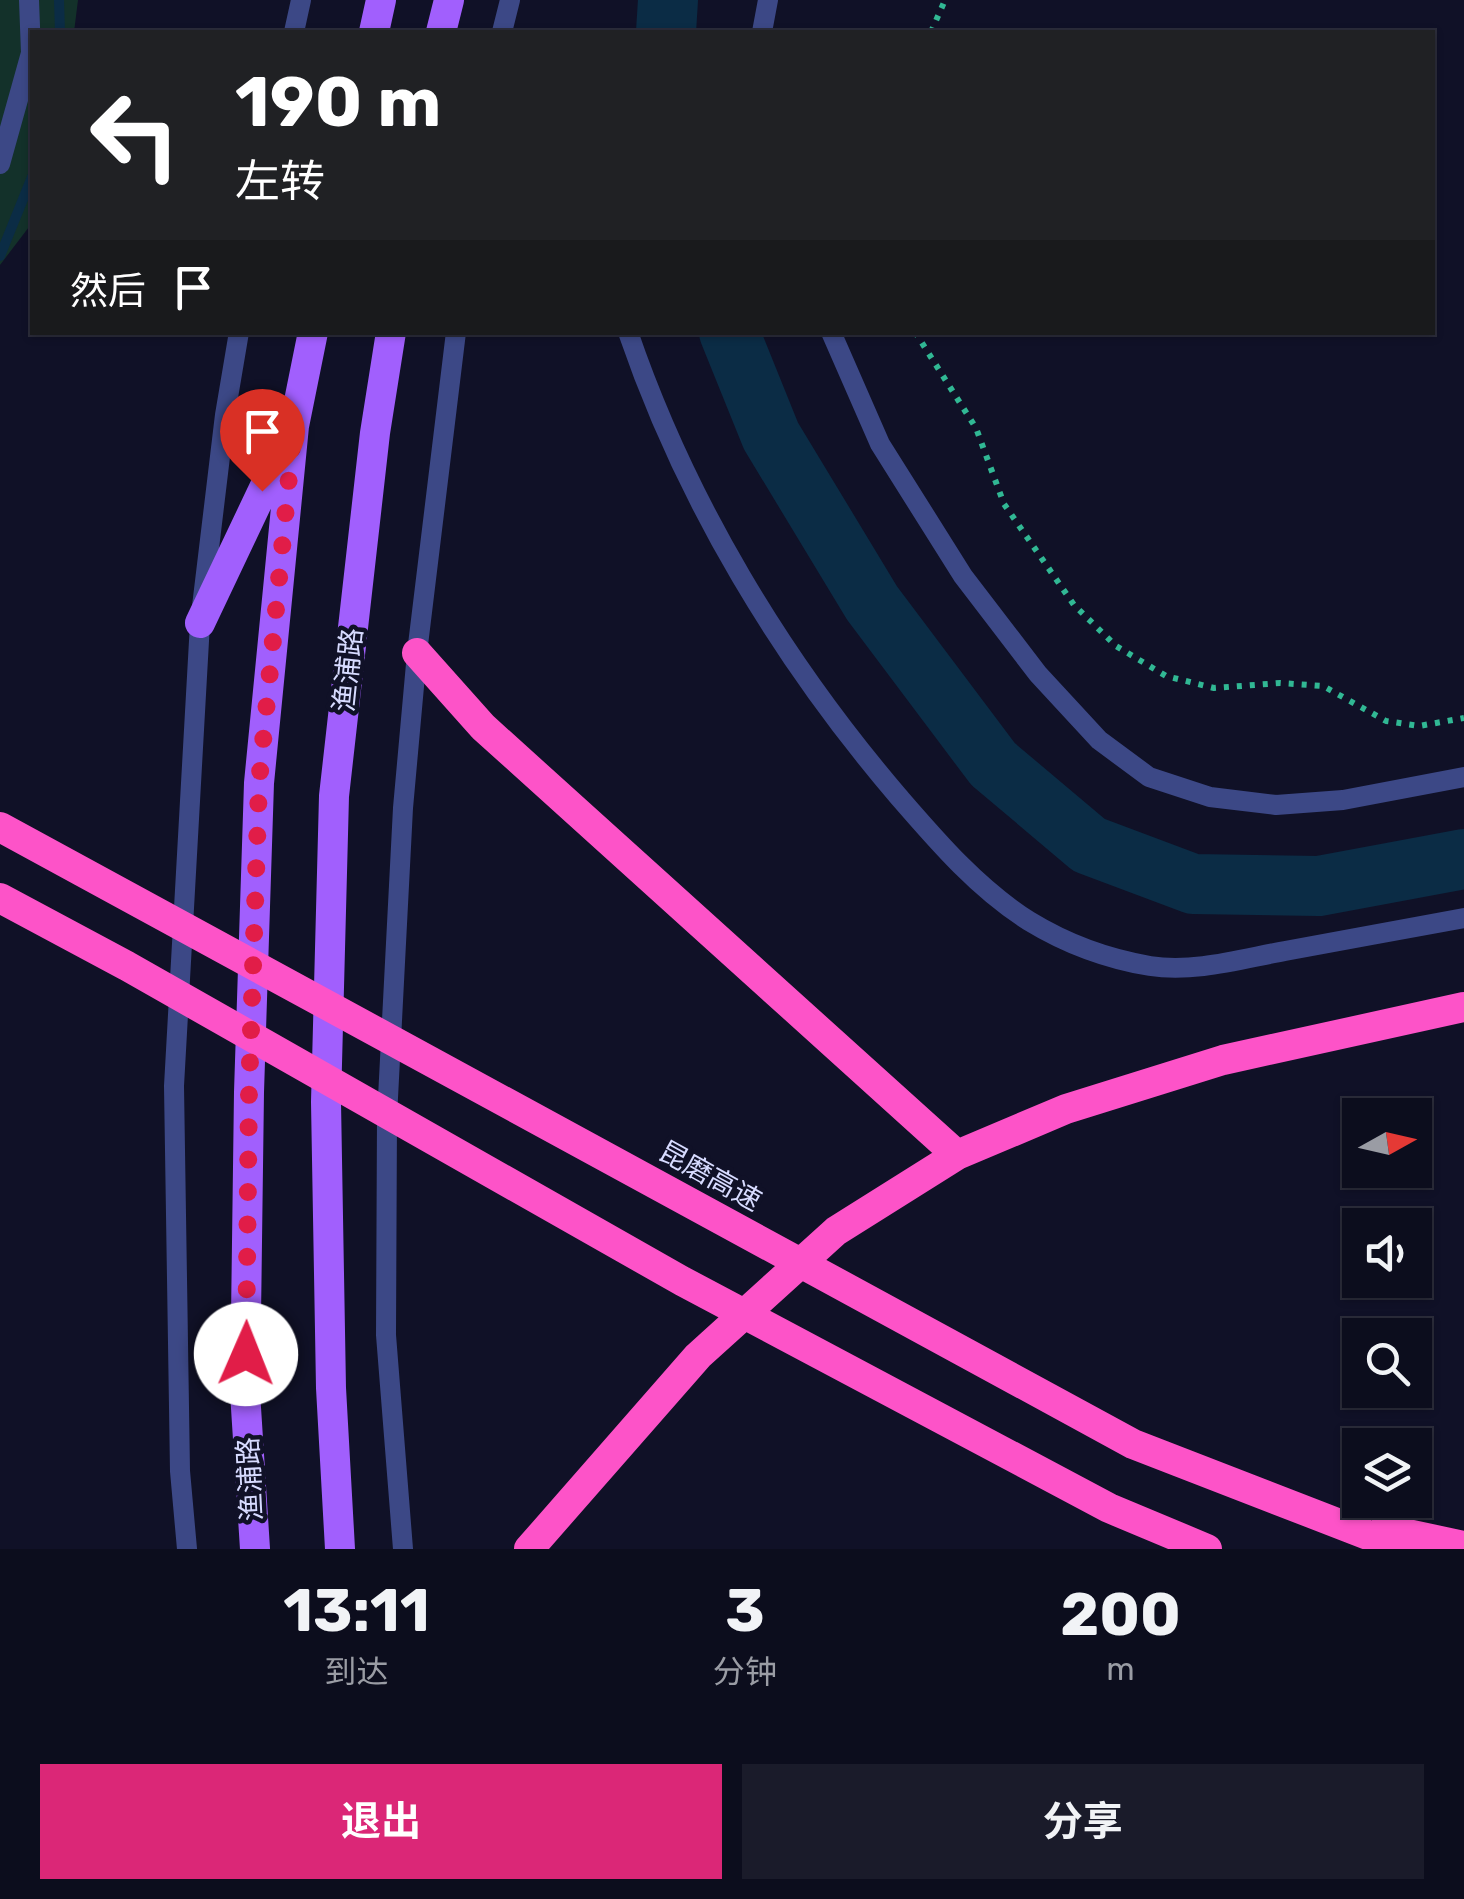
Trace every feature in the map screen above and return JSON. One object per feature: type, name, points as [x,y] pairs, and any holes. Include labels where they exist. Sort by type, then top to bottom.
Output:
[{"type":"highway","points":[[417,653],[483,726],[957,1155]]},
{"type":"highway","name":"昆磨高速","points":[[0,827],[1133,1444],[1404,1549]]},
{"type":"highway","points":[[0,898],[462,1154],[682,1281],[1110,1508],[1207,1549]]},
{"type":"highway","points":[[529,1549],[698,1356],[836,1231],[957,1155],[1066,1109],[1223,1060],[1464,1007]]},
{"type":"highway","points":[[1312,1513],[1464,1546]]},
{"type":"main road","points":[[374,30],[382,0]]},
{"type":"main road","points":[[442,30],[449,0]]},
{"type":"main road","name":"渔浦路","points":[[254,1549],[245,1392],[258,822],[294,426],[312,335]]},
{"type":"main road","name":"渔浦路","points":[[340,1549],[331,1388],[326,1102],[334,796],[375,433],[391,335]]},
{"type":"main road","points":[[200,622],[294,426]]},
{"type":"street","points":[[29,0],[30,30]]},
{"type":"street","points":[[294,30],[301,0]]},
{"type":"street","points":[[502,30],[510,0]]},
{"type":"street","points":[[762,30],[768,0]]},
{"type":"street","points":[[0,164],[30,57]]},
{"type":"street","points":[[187,1549],[180,1471],[174,1086],[200,622],[238,335]]},
{"type":"street","points":[[403,1549],[386,1335],[387,1117],[403,808],[417,653],[456,335]]},
{"type":"street","points":[[629,335],[644,380],[696,494],[765,619],[858,748],[954,860],[1029,920],[1101,955],[1153,966],[1199,967],[1464,918]]},
{"type":"street","points":[[831,335],[880,444],[963,576],[1038,674],[1099,740],[1149,777],[1210,797],[1276,806],[1344,800],[1464,777]]},
{"type":"path","points":[[931,30],[945,0]]},
{"type":"path","points":[[918,335],[976,428],[1004,504],[1074,604],[1116,646],[1166,676],[1214,688],[1280,683],[1324,686],[1386,722],[1420,726],[1464,718]]},
{"type":"green space","points":[[0,0],[78,0],[74,30],[30,30],[30,226],[0,265]]},
{"type":"waterway","points":[[59,0],[60,30]]},
{"type":"waterway","points":[[666,30],[668,0]]},
{"type":"waterway","points":[[0,256],[30,182]]},
{"type":"waterway","points":[[730,335],[771,436],[872,603],[993,764],[1089,845],[1193,884],[1319,886],[1464,859]]},
{"type":"route","points":[[246,1354],[259,783],[294,426],[262,491]]}]
